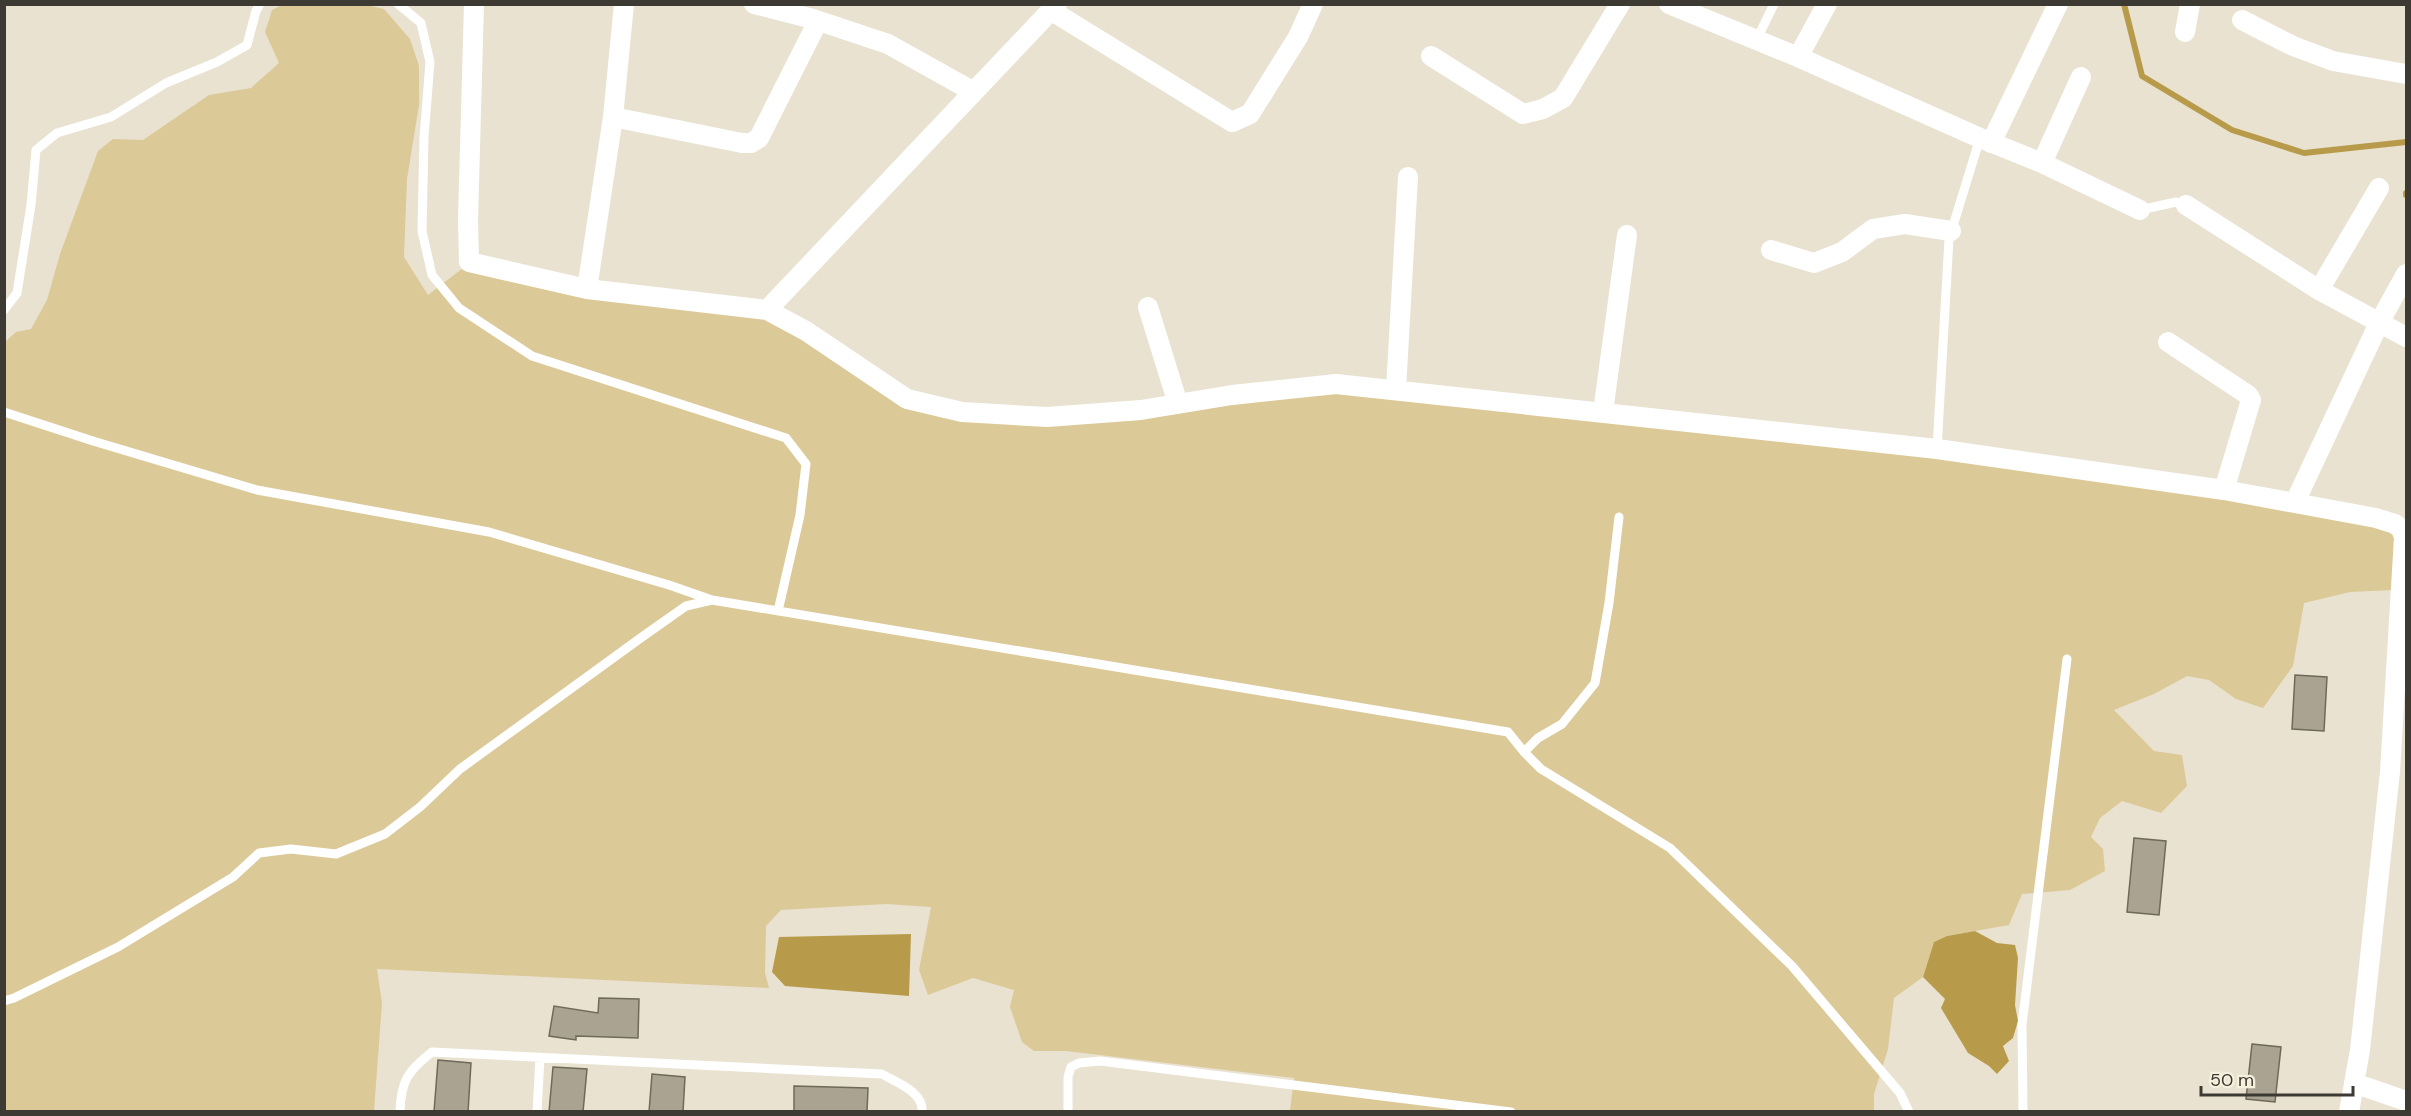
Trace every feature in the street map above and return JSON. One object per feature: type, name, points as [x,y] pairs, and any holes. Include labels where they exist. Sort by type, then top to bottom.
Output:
[{"type":"street","points":[[474,4],[468,220],[469,262],[587,290],[768,310],[806,331],[907,399],[962,412],[1047,417],[1141,410],[1232,395],[1336,384],[1936,448],[2224,490],[2376,518],[2395,524],[2405,537],[2395,747],[2361,1038],[2349,1112]]},
{"type":"street","points":[[587,290],[613,117],[624,4]]},
{"type":"street","points":[[754,4],[818,21],[888,44],[974,92]]},
{"type":"street","points":[[768,310],[1054,8],[1232,122],[1250,114],[1298,37],[1313,4]]},
{"type":"street","points":[[1431,57],[1523,114],[1543,109],[1563,98],[1620,4]]},
{"type":"street","points":[[1798,57],[1827,4]]},
{"type":"street","points":[[1986,141],[2058,4]]},
{"type":"street","points":[[2185,32],[2190,4]]},
{"type":"street","points":[[1671,5],[1798,57],[1986,141],[2042,163],[2140,210]]},
{"type":"street","points":[[2242,20],[2293,46],[2333,61],[2406,74]]},
{"type":"street","points":[[613,117],[751,143],[759,138],[818,21]]},
{"type":"street","points":[[2042,163],[2081,77]]},
{"type":"street","points":[[1396,390],[1408,177]]},
{"type":"street","points":[[2319,290],[2379,188]]},
{"type":"street","points":[[2186,205],[2319,290],[2406,337]]},
{"type":"street","points":[[1771,250],[1814,263],[1842,252],[1873,229],[1905,224],[1952,231]]},
{"type":"street","points":[[1602,412],[1627,235]]},
{"type":"street","points":[[2295,502],[2379,323],[2406,274]]},
{"type":"street","points":[[1148,307],[1178,404]]},
{"type":"street","points":[[2168,342],[2248,395],[2251,400],[2224,490]]},
{"type":"street","points":[[2354,1083],[2406,1101]]},
{"type":"lane","points":[[4,310],[17,293],[31,205],[36,150],[57,133],[111,117],[165,83],[218,62],[247,45],[260,4]]},
{"type":"lane","points":[[398,4],[421,23],[430,62],[424,137],[422,231],[432,275],[459,308],[532,356],[786,438],[806,464],[800,515],[778,611]]},
{"type":"lane","points":[[1756,41],[1774,4]]},
{"type":"lane","points":[[1936,448],[1949,239],[1986,141]]},
{"type":"lane","points":[[2140,210],[2176,202],[2186,205]]},
{"type":"lane","points":[[4,412],[257,490],[489,532],[669,585],[712,600],[1508,732],[1541,769],[1670,848],[1792,966],[1900,1094],[1909,1112]]},
{"type":"lane","points":[[1524,752],[1538,738],[1562,724],[1595,683],[1609,603],[1619,517]]},
{"type":"lane","points":[[4,1001],[118,947],[233,877],[259,853],[291,849],[336,854],[386,834],[420,807],[460,769],[642,637],[686,606],[712,600]]},
{"type":"lane","points":[[2023,1112],[2022,1025],[2067,659]]},
{"type":"lane","points":[[400,1112],[401,1089],[416,1065],[432,1052],[882,1074],[916,1094],[923,1105],[922,1112]]},
{"type":"lane","points":[[537,1112],[540,1057]]},
{"type":"lane","points":[[1068,1112],[1068,1077],[1071,1067],[1079,1063],[1100,1061],[1511,1112]]},
{"type":"shaded area","points":[[282,5],[366,5],[384,9],[410,39],[419,66],[419,105],[407,179],[404,257],[428,295],[463,268],[765,316],[961,419],[1260,399],[1337,391],[1940,456],[2292,508],[2395,532],[2393,590],[2350,592],[2304,603],[2293,666],[2263,708],[2236,699],[2209,680],[2187,676],[2154,694],[2114,710],[2154,751],[2182,755],[2187,786],[2161,813],[2122,801],[2100,818],[2091,837],[2103,849],[2105,871],[2070,890],[2022,894],[2009,925],[1947,936],[1934,942],[1923,977],[1894,998],[1888,1049],[1874,1094],[1874,1111],[1290,1111],[1294,1078],[1066,1051],[1034,1051],[1022,1042],[1010,1007],[1014,990],[973,978],[928,995],[919,970],[931,907],[886,904],[781,910],[766,926],[765,973],[769,988],[377,969],[382,1003],[374,1111],[5,1111],[4,343],[16,332],[31,329],[47,300],[60,254],[98,151],[113,139],[143,140],[209,95],[251,88],[279,63],[265,32],[272,10]]},
{"type":"shaded area","points":[[1975,931],[1997,943],[2015,945],[2018,958],[2015,1005],[2018,1021],[2013,1038],[2003,1046],[2009,1061],[1997,1074],[1968,1053],[1941,1008],[1945,999],[1923,977],[1934,942],[1947,936]]},
{"type":"shaded area","points":[[911,934],[909,996],[785,986],[772,972],[779,937]]},
{"type":"building","points":[[2295,675],[2327,677],[2324,731],[2292,729]]},
{"type":"building","points":[[2134,838],[2166,841],[2159,915],[2127,912]]},
{"type":"building","points":[[599,998],[639,999],[638,1038],[576,1036],[576,1040],[549,1036],[554,1006],[598,1013]]},
{"type":"building","points":[[2252,1044],[2281,1047],[2275,1102],[2246,1099]]},
{"type":"building","points":[[438,1060],[471,1063],[468,1112],[434,1112]]},
{"type":"building","points":[[553,1067],[587,1069],[583,1112],[549,1112]]},
{"type":"building","points":[[652,1074],[685,1077],[683,1112],[649,1112]]},
{"type":"building","points":[[794,1086],[868,1088],[867,1112],[794,1112]]},
{"type":"waterway","points":[[2124,4],[2142,76],[2232,130],[2304,153],[2406,142]]}]
